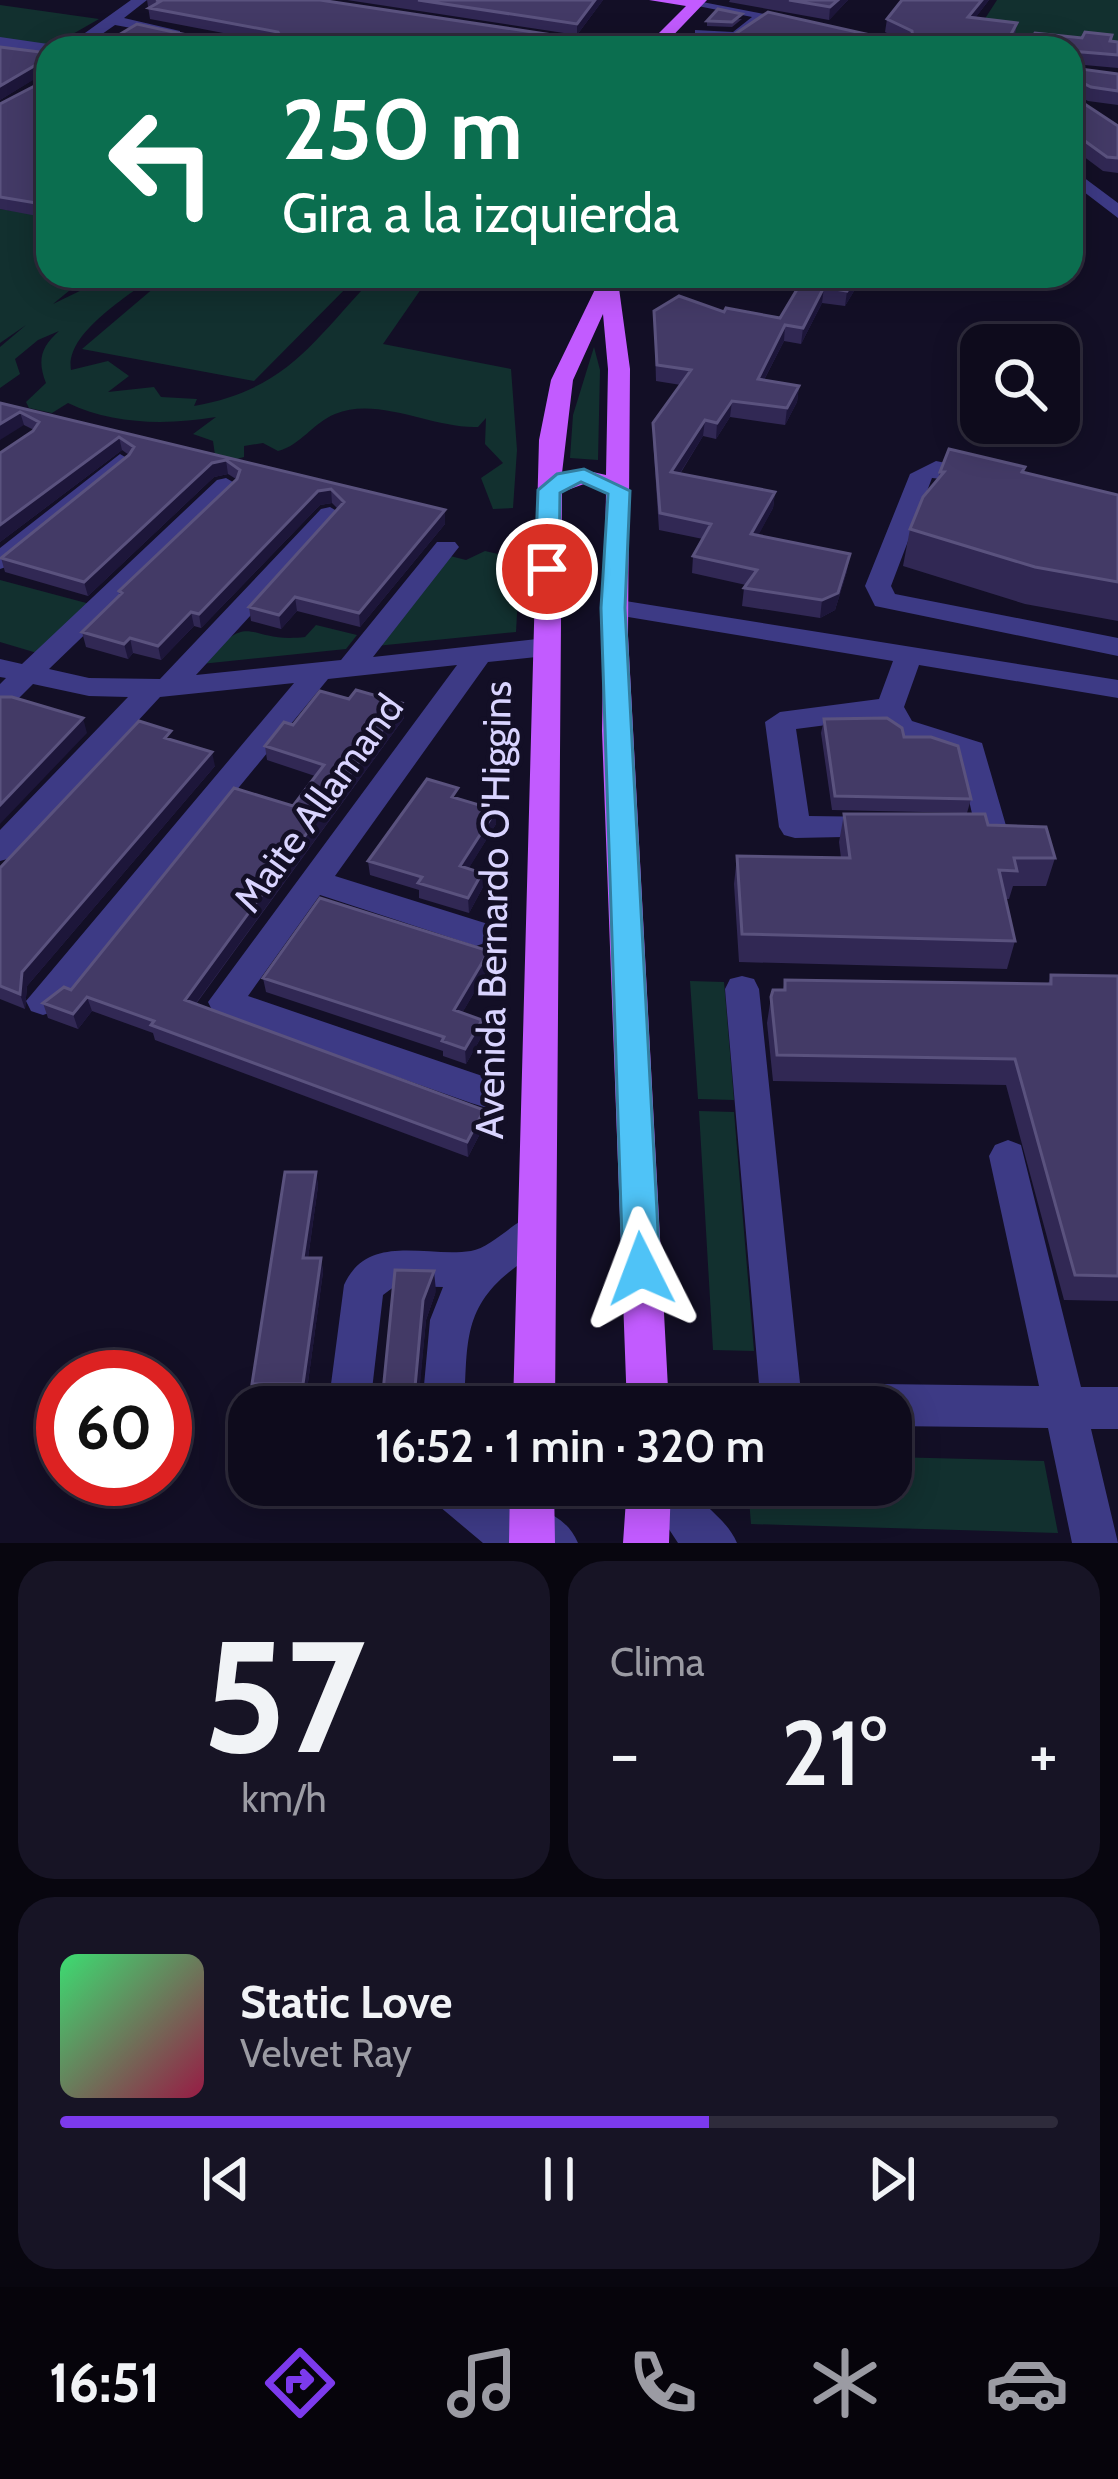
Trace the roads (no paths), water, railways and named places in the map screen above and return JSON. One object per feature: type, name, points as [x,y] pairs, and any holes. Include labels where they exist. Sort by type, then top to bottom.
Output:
[{"type":"main road","points":[[656,0],[690,2]]},
{"type":"main road","points":[[662,36],[690,2]]},
{"type":"main road","points":[[649,36],[690,2]]},
{"type":"main road","name":"Avenida Bernardo O'Higgins","points":[[534,1386],[553,420],[562,380],[604,288]]},
{"type":"main road","name":"Avenida Bernardo O'Higgins","points":[[610,288],[619,491],[613,608],[647,1386]]},
{"type":"main road","points":[[549,490],[565,479],[584,476],[619,491]]},
{"type":"main road","points":[[646,1543],[648,1506]]},
{"type":"street","points":[[107,36],[140,0]]},
{"type":"street","points":[[690,2],[832,28]]},
{"type":"street","points":[[686,36],[723,26],[690,2]]},
{"type":"street","points":[[737,36],[765,14]]},
{"type":"street","points":[[95,36],[116,25],[161,36]]},
{"type":"street","points":[[700,33],[727,36]]},
{"type":"street","points":[[6,37],[36,55]]},
{"type":"street","points":[[1083,183],[1118,212]]},
{"type":"street","points":[[0,561],[120,460]]},
{"type":"street","points":[[1012,484],[947,470],[922,475],[878,593],[892,604],[1118,647]]},
{"type":"street","points":[[0,700],[13,672],[226,485]]},
{"type":"street","points":[[0,850],[330,514]]},
{"type":"street","points":[[43,1001],[446,547]]},
{"type":"street","points":[[613,608],[1118,689]]},
{"type":"street","points":[[13,672],[88,687],[160,688],[546,647]]},
{"type":"street","name":"Maite Allamand","points":[[480,652],[225,1003],[484,1092]]},
{"type":"street","points":[[890,707],[780,722],[795,827],[991,829],[972,750],[901,728],[890,707],[909,655]]},
{"type":"street","points":[[314,881],[476,933]]},
{"type":"street","points":[[742,989],[781,1404],[1118,1408]]},
{"type":"street","points":[[1008,1156],[1095,1543]]},
{"type":"street","points":[[445,1386],[451,1307],[460,1289],[536,1231]]},
{"type":"street","points":[[352,1386],[364,1285],[374,1274],[388,1268],[482,1269]]},
{"type":"street","points":[[469,1506],[491,1524],[538,1524]]},
{"type":"street","points":[[676,1506],[685,1520],[714,1543]]}]
